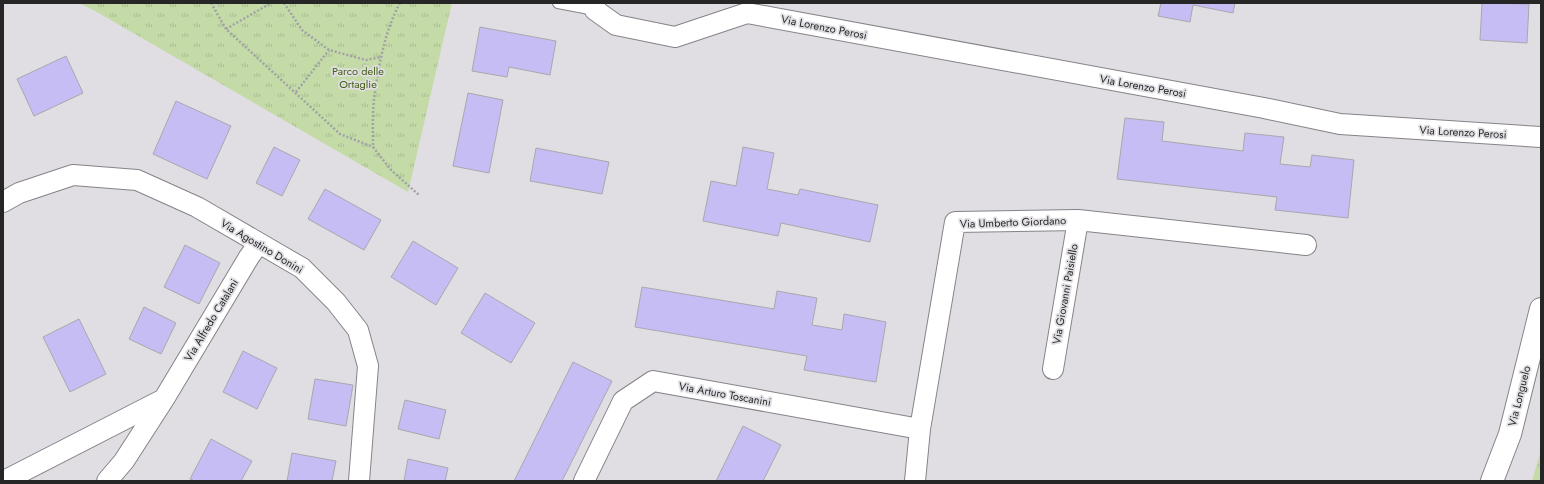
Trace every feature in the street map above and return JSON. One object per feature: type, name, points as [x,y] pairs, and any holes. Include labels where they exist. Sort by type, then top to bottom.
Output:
[{"type":"street","name":"Via Lorenzo Perosi","points":[[595,7],[616,26],[675,37],[742,8],[1264,108],[1340,124],[1541,137]]},
{"type":"street","name":"Via Agostino Donini","points":[[3,202],[19,193],[73,176],[137,180],[197,207],[302,268],[336,302],[358,330],[368,366],[359,481]]},
{"type":"street","name":"Via Umberto Giordano","points":[[915,481],[920,429],[955,222],[1078,220],[1306,245]]},
{"type":"street","name":"Via Giovanni Paisiello","points":[[1053,369],[1078,220]]},
{"type":"street","name":"Via Alfredo Catalani","points":[[107,481],[124,461],[164,399],[249,257],[259,243]]},
{"type":"street","name":"Via Longuelo","points":[[1492,481],[1510,434],[1541,309]]},
{"type":"street","name":"Via Arturo Toscanini","points":[[584,481],[623,401],[653,382],[920,429]]},
{"type":"street","points":[[4,481],[164,399]]},
{"type":"lane","points":[[558,3],[595,7]]},
{"type":"path","points":[[211,3],[226,29],[340,134],[373,147],[391,170],[420,195]]},
{"type":"path","points":[[226,29],[271,3]]},
{"type":"path","points":[[284,3],[302,30],[329,50],[366,60],[382,57]]},
{"type":"path","points":[[373,147],[375,93],[382,57],[394,13],[400,3]]},
{"type":"path","points":[[296,92],[329,50]]},
{"type":"green space","name":"Parco delle Ortaglie","points":[[79,3],[452,3],[408,192],[95,11]]},
{"type":"green space","points":[[1541,450],[1541,481],[1532,481]]},
{"type":"building","points":[[1161,3],[1235,3],[1233,13],[1193,5],[1190,22],[1158,16]]},
{"type":"building","points":[[1482,3],[1529,4],[1527,43],[1480,40]]},
{"type":"building","points":[[480,27],[556,41],[550,75],[509,67],[507,77],[472,71]]},
{"type":"building","points":[[66,56],[83,93],[34,116],[17,79]]},
{"type":"building","points":[[468,93],[503,100],[489,173],[453,166]]},
{"type":"building","points":[[176,101],[231,126],[207,179],[153,154]]},
{"type":"building","points":[[1125,118],[1164,122],[1162,141],[1243,151],[1245,133],[1284,137],[1280,164],[1310,167],[1312,155],[1354,160],[1348,218],[1275,210],[1277,197],[1117,179]]},
{"type":"building","points":[[274,147],[300,160],[282,196],[256,183]]},
{"type":"building","points":[[743,147],[774,153],[767,189],[798,195],[800,189],[878,205],[870,242],[781,223],[778,236],[703,221],[711,181],[736,186]]},
{"type":"building","points":[[536,148],[609,162],[602,194],[530,181]]},
{"type":"building","points":[[325,189],[381,220],[364,250],[308,219]]},
{"type":"building","points":[[413,241],[458,268],[436,305],[391,277]]},
{"type":"building","points":[[185,245],[220,263],[199,304],[164,287]]},
{"type":"building","points":[[642,287],[774,309],[777,291],[817,298],[812,325],[842,330],[844,314],[886,322],[876,382],[804,370],[807,356],[635,327]]},
{"type":"building","points":[[485,293],[535,323],[511,363],[461,333]]},
{"type":"building","points":[[144,307],[176,323],[161,354],[129,339]]},
{"type":"building","points":[[79,319],[106,374],[70,392],[43,337]]},
{"type":"building","points":[[243,351],[277,368],[257,409],[223,392]]},
{"type":"building","points":[[573,362],[612,381],[562,481],[514,481]]},
{"type":"building","points":[[315,379],[353,385],[346,426],[308,419]]},
{"type":"building","points":[[405,400],[446,410],[439,439],[398,429]]},
{"type":"building","points":[[743,426],[781,445],[763,481],[716,481]]},
{"type":"building","points":[[211,439],[252,461],[241,481],[195,481],[190,479]]},
{"type":"building","points":[[292,453],[336,461],[332,481],[287,481]]},
{"type":"building","points":[[408,459],[448,468],[445,481],[404,481]]}]
